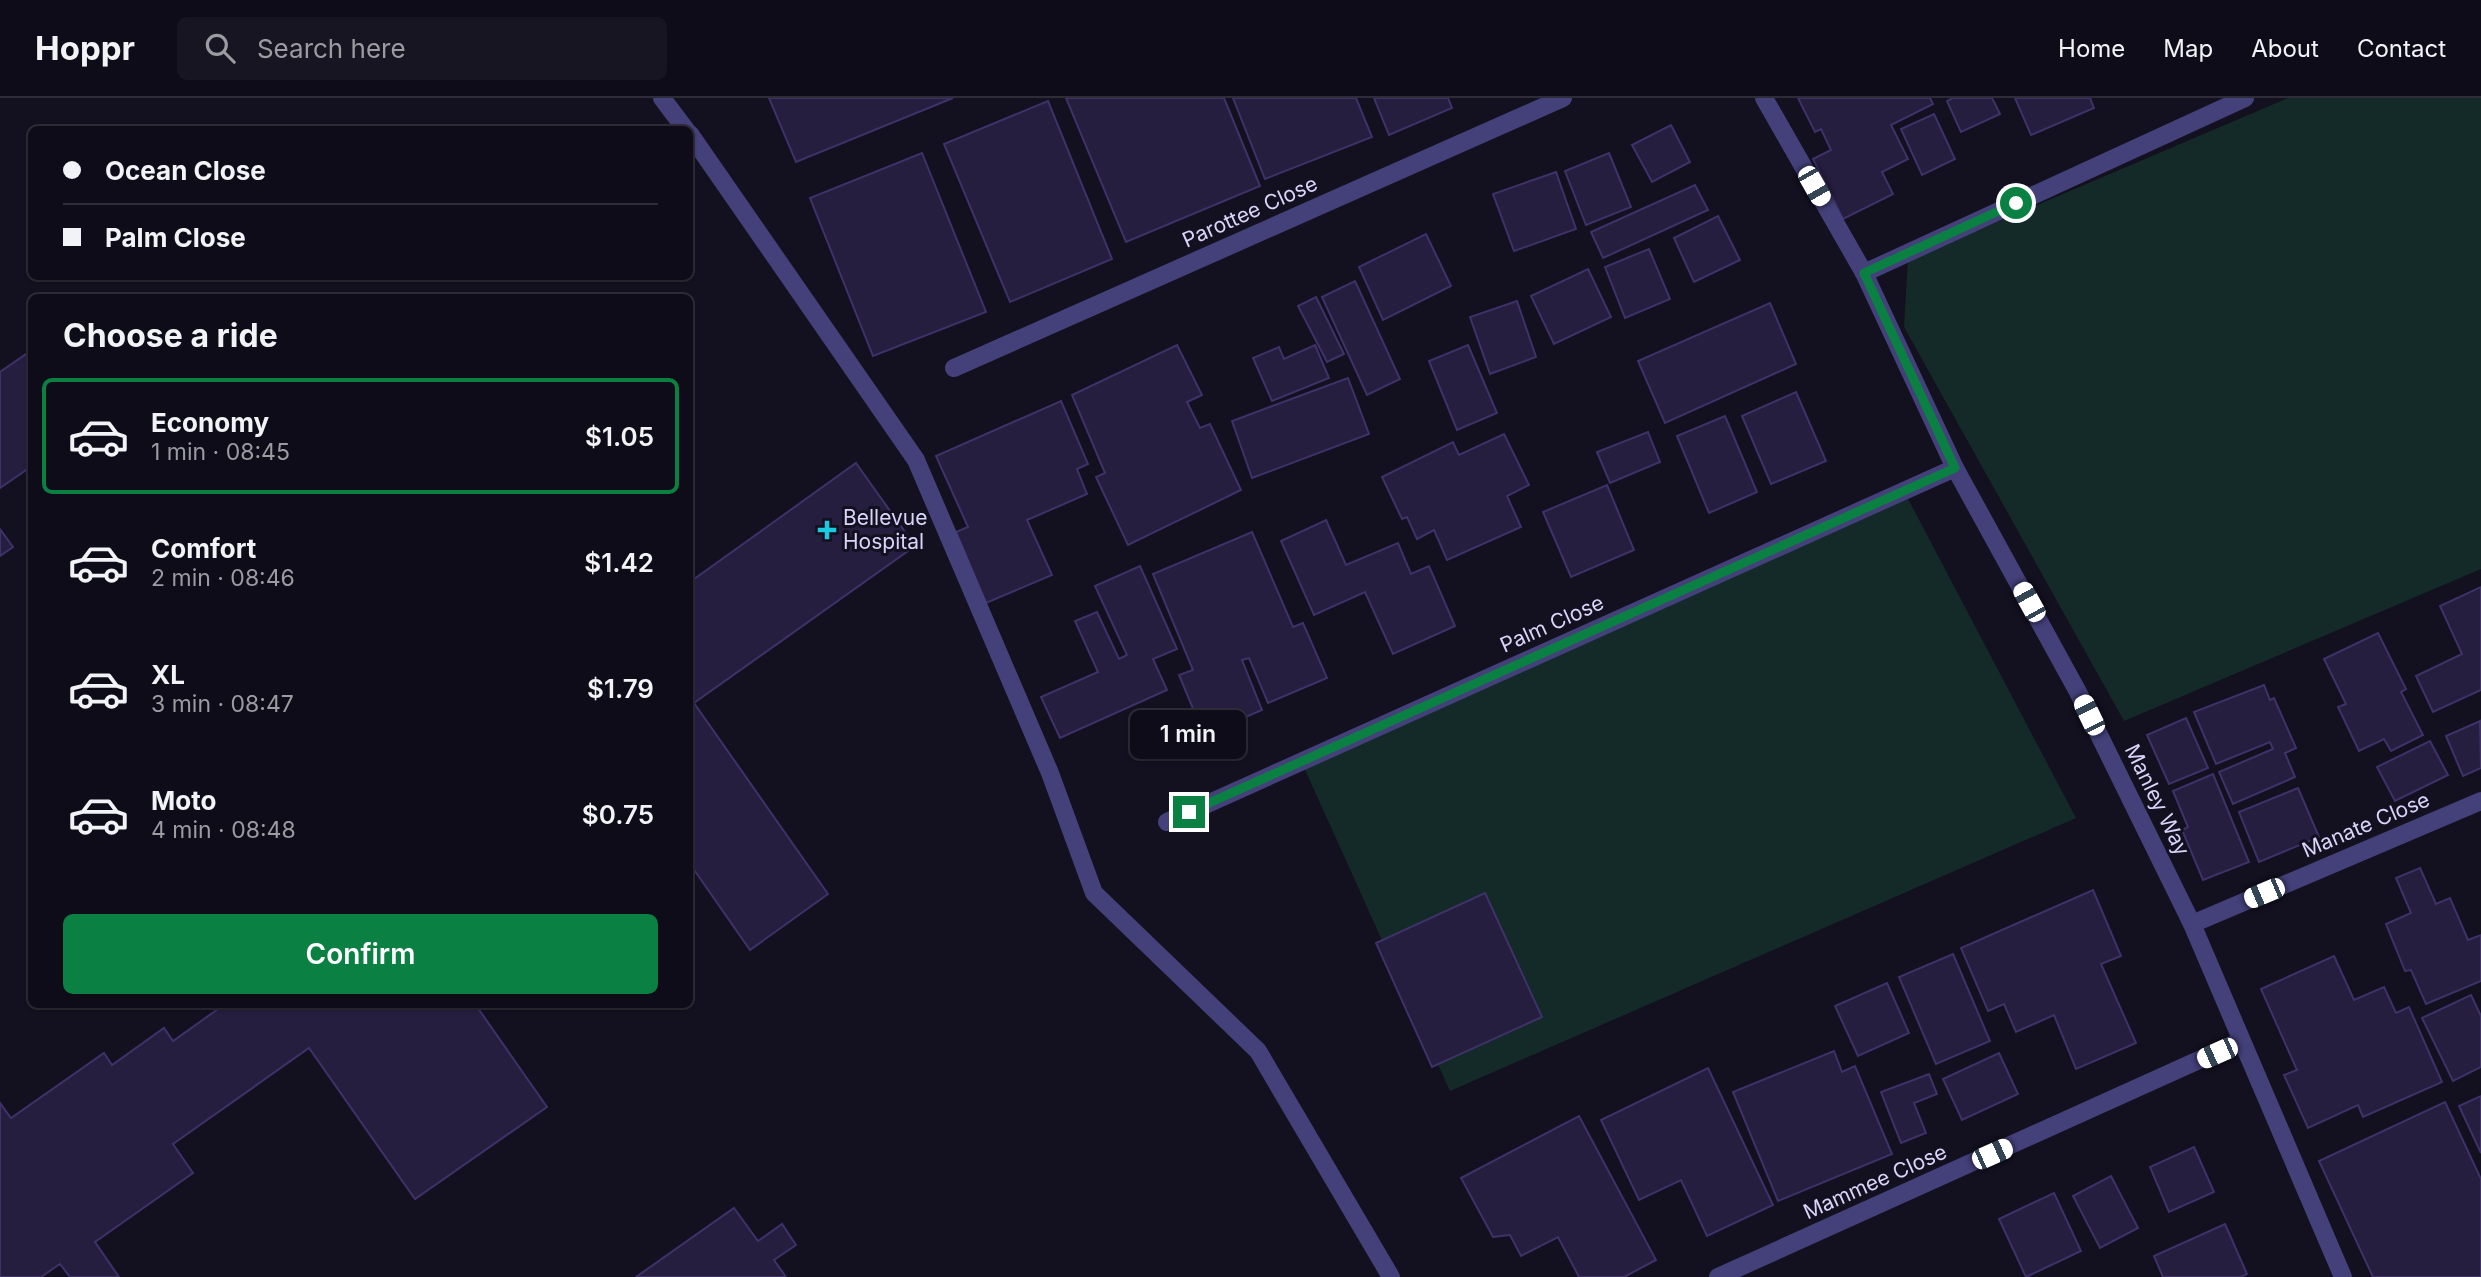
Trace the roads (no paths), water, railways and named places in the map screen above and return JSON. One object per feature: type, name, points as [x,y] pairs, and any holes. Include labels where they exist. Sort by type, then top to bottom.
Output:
[{"type":"street","points":[[662,98],[683,126]]},
{"type":"street","name":"Parottee Close","points":[[954,368],[1563,98]]},
{"type":"street","name":"Manley Way","points":[[1764,98],[1864,273],[1955,468],[2078,692],[2192,924],[2343,1277]]},
{"type":"street","points":[[1864,273],[2245,98]]},
{"type":"street","points":[[693,138],[724,179],[916,460],[1049,773],[1094,893],[1258,1051],[1391,1277]]},
{"type":"street","name":"Palm Close","points":[[1167,822],[1955,468]]},
{"type":"street","name":"Manate Close","points":[[2192,924],[2481,801]]},
{"type":"street","name":"Mammee Close","points":[[1718,1277],[2241,1041]]},
{"type":"place","name":"Bellevue Hospital","points":[[827,530]]}]
